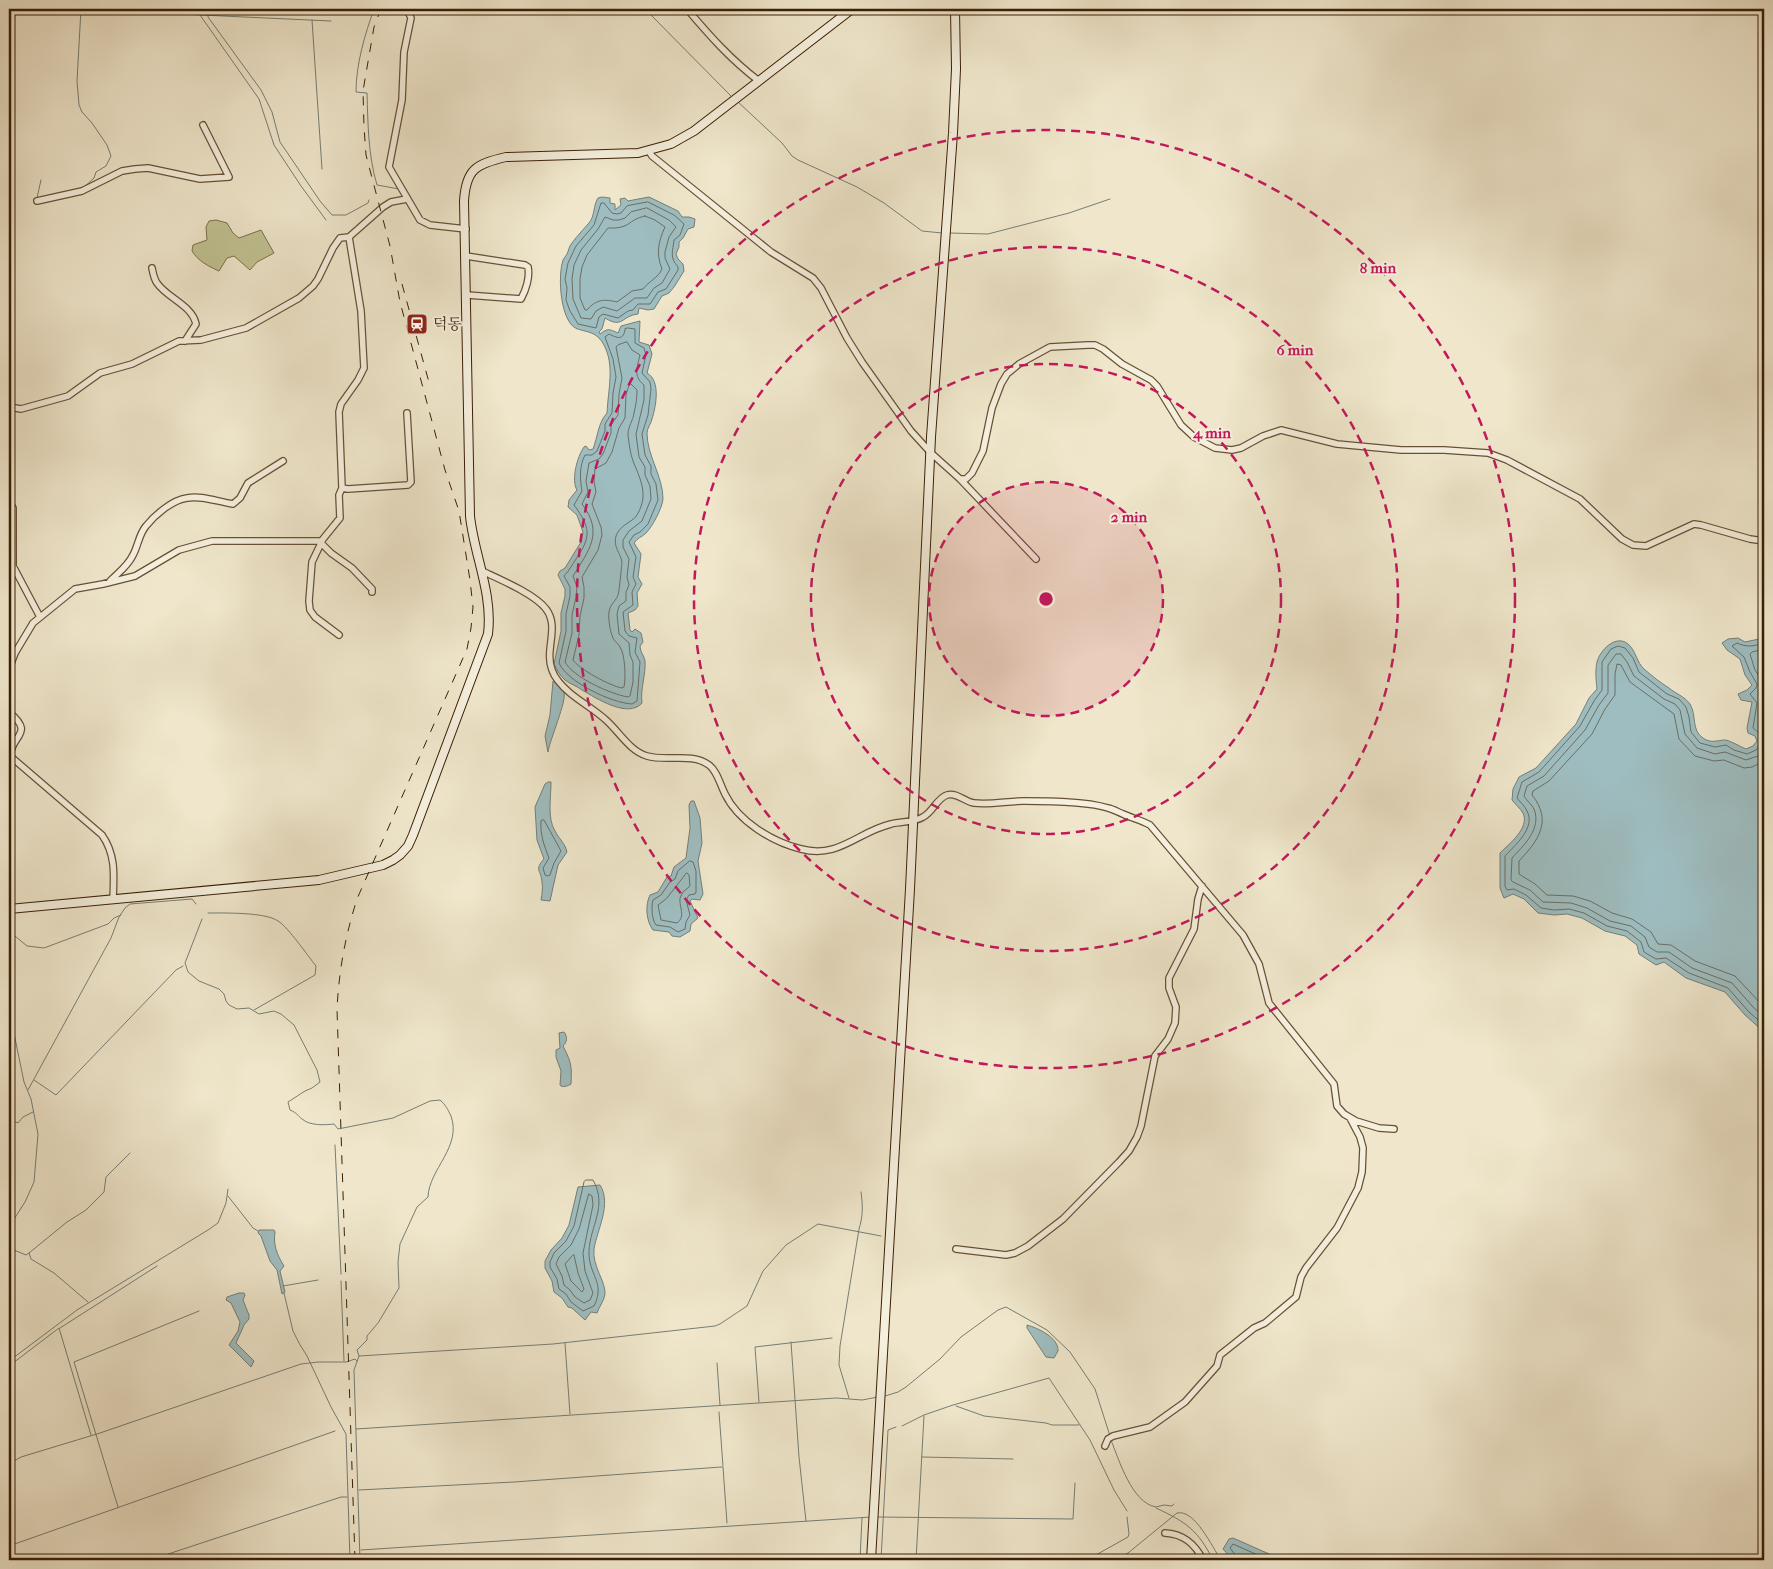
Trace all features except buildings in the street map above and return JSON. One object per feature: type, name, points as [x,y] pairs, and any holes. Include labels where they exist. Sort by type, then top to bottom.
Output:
[{"type":"main road","points":[[9,909],[319,880],[383,865],[400,855],[408,846],[413,835],[488,634],[489,610],[470,516],[465,185],[470,174],[486,162],[518,156],[638,153],[671,144],[682,138],[759,81],[852,9]]},
{"type":"main road","points":[[871,1560],[913,821],[931,453],[953,133],[956,9]]},
{"type":"street","points":[[407,9],[411,18],[404,52],[402,100],[389,167],[420,220],[430,226],[466,229]]},
{"type":"street","points":[[687,9],[739,66],[759,81]]},
{"type":"street","points":[[37,201],[82,191],[122,171],[135,169],[148,168],[200,179],[229,177],[203,125]]},
{"type":"street","points":[[649,151],[652,156],[771,252],[813,278],[821,288],[862,362],[911,431],[1036,559]]},
{"type":"street","points":[[9,407],[21,408],[68,396],[100,373],[132,364],[178,341],[201,340],[246,328],[299,298],[318,279],[340,238],[349,237],[391,202],[408,199]]},
{"type":"street","points":[[339,635],[316,617],[310,610],[309,601],[312,562],[321,543],[340,518],[338,495],[342,488],[340,404],[358,380],[364,368],[361,311],[349,237]]},
{"type":"street","points":[[466,256],[525,265],[528,267],[529,272],[521,299],[467,295]]},
{"type":"street","points":[[152,268],[157,284],[190,312],[196,320],[196,324],[185,341]]},
{"type":"street","points":[[960,480],[972,473],[983,451],[992,408],[1007,374],[1019,364],[1050,347],[1095,345],[1122,364],[1151,380],[1157,386],[1181,425],[1194,438],[1215,448],[1232,450],[1241,448],[1263,436],[1281,430],[1336,444],[1401,450],[1488,453],[1507,460],[1580,499],[1622,539],[1634,546],[1646,546],[1694,524],[1750,540],[1764,541]]},
{"type":"street","points":[[342,488],[408,485],[411,482],[407,413]]},
{"type":"street","points":[[108,583],[130,561],[146,527],[175,501],[203,497],[233,504],[240,498],[248,483],[283,461]]},
{"type":"street","points":[[9,501],[13,508],[13,566],[40,618]]},
{"type":"street","points":[[9,669],[24,636],[34,623],[75,589],[135,576],[179,550],[199,543],[212,541],[319,541],[331,553],[352,568],[372,589],[372,592]]},
{"type":"street","points":[[482,571],[530,596],[546,609],[552,623],[550,653],[552,670],[557,680],[571,693],[606,721],[640,753],[649,757],[702,761],[710,766],[731,805],[761,831],[776,840],[802,849],[825,851],[843,846],[890,824],[913,821],[930,813],[943,797],[948,794],[954,794],[973,803],[1024,801],[1079,803],[1107,807],[1143,821],[1150,826],[1243,935],[1259,964],[1269,1003],[1334,1084],[1337,1106],[1356,1121],[1379,1128],[1394,1129]]},
{"type":"street","points":[[9,712],[20,721],[22,731],[11,747],[10,756],[102,835],[110,847],[114,876],[112,899]]},
{"type":"street","points":[[956,1249],[1006,1255],[1014,1254],[1028,1246],[1063,1219],[1129,1152],[1141,1126],[1155,1056],[1168,1039],[1175,1023],[1176,1007],[1169,988],[1169,978],[1194,929],[1198,899],[1202,886]]},
{"type":"street","points":[[1105,1446],[1108,1439],[1113,1436],[1150,1427],[1185,1402],[1217,1366],[1220,1355],[1248,1333],[1265,1323],[1296,1297],[1301,1277],[1306,1268],[1337,1228],[1358,1188],[1362,1172],[1363,1148],[1356,1126],[1349,1116]]},
{"type":"street","points":[[1165,1533],[1182,1536],[1198,1551],[1203,1560]]},
{"type":"green space","points":[[216,220],[227,223],[233,233],[239,238],[261,230],[274,253],[257,262],[250,270],[234,256],[227,258],[219,271],[207,265],[194,255],[192,251],[193,245],[207,240],[206,227],[209,221]]},
{"type":"water","points":[[602,197],[610,198],[610,203],[615,204],[615,210],[621,205],[620,199],[625,198],[628,201],[649,197],[678,211],[682,217],[695,219],[694,227],[688,229],[679,242],[676,254],[683,264],[684,271],[669,293],[662,296],[654,309],[639,308],[638,314],[619,322],[605,318],[602,329],[599,332],[600,334],[609,330],[618,333],[621,326],[640,321],[639,342],[649,345],[652,354],[647,373],[656,388],[655,407],[647,433],[663,499],[659,513],[651,527],[634,543],[641,554],[638,577],[642,584],[637,593],[638,606],[635,610],[628,613],[630,630],[632,632],[635,629],[641,633],[643,642],[640,648],[645,666],[642,703],[629,709],[612,706],[569,683],[557,671],[554,664],[561,631],[561,613],[565,596],[565,589],[558,575],[565,568],[581,542],[583,532],[577,515],[568,507],[569,500],[577,490],[575,475],[579,457],[584,447],[586,446],[589,450],[593,449],[600,425],[607,413],[610,378],[607,353],[600,339],[596,335],[573,327],[567,317],[562,301],[561,266],[570,245],[591,220],[596,201]]},
{"type":"water","points":[[1764,634],[1764,1032],[1745,1015],[1725,992],[1686,978],[1664,962],[1656,965],[1639,954],[1637,945],[1625,936],[1605,931],[1582,918],[1567,914],[1538,913],[1524,899],[1513,894],[1504,898],[1500,888],[1500,853],[1518,835],[1524,824],[1522,811],[1512,800],[1513,789],[1519,777],[1536,768],[1576,724],[1589,698],[1597,689],[1597,662],[1605,648],[1619,641],[1628,644],[1644,669],[1690,704],[1695,727],[1699,735],[1709,741],[1727,740],[1746,749],[1753,746],[1757,741],[1755,736],[1748,733],[1747,728],[1752,702],[1741,700],[1738,694],[1747,690],[1752,685],[1745,675],[1740,659],[1727,650],[1722,643],[1728,639],[1738,638],[1745,642],[1759,639]]},
{"type":"water","points":[[553,681],[562,688],[564,697],[548,752],[545,736],[550,715]]},
{"type":"water","points":[[551,782],[551,820],[567,852],[558,865],[550,901],[541,900],[542,884],[539,866],[544,859],[537,840],[535,807],[545,784]]},
{"type":"water","points":[[691,801],[694,801],[700,818],[702,843],[698,861],[703,894],[700,900],[692,899],[690,901],[698,918],[691,924],[690,931],[680,937],[672,936],[669,932],[653,930],[649,922],[647,908],[650,895],[658,892],[667,877],[671,876],[674,867],[686,858],[690,828],[689,805]]},
{"type":"water","points":[[564,1032],[566,1039],[563,1046],[571,1068],[571,1084],[564,1087],[560,1085],[561,1071],[556,1057],[556,1050],[560,1048],[559,1033]]},
{"type":"water","points":[[600,1185],[605,1200],[594,1255],[605,1294],[597,1313],[591,1312],[585,1320],[572,1308],[568,1307],[562,1298],[554,1292],[552,1281],[545,1268],[545,1261],[569,1225],[578,1187]]},
{"type":"water","points":[[259,1230],[274,1230],[275,1232],[276,1250],[284,1266],[280,1271],[285,1292],[282,1294],[277,1270],[270,1261],[261,1236],[258,1233]]},
{"type":"water","points":[[244,1293],[245,1295],[243,1300],[249,1319],[244,1325],[236,1343],[254,1361],[251,1367],[229,1345],[238,1331],[240,1322],[231,1303],[226,1300],[227,1297]]},
{"type":"water","points":[[1027,1325],[1042,1331],[1052,1338],[1058,1351],[1054,1358],[1046,1357],[1027,1328]]},
{"type":"water","points":[[1233,1538],[1276,1557],[1277,1560],[1233,1560],[1223,1549],[1229,1539]]},
{"type":"waterway","points":[[9,157],[15,9]]},
{"type":"waterway","points":[[81,9],[77,81],[79,105],[82,112],[107,145],[111,156],[106,166],[96,172],[94,178],[82,189]]},
{"type":"waterway","points":[[108,9],[200,15],[259,99],[274,145],[326,220]]},
{"type":"waterway","points":[[194,9],[198,14]]},
{"type":"waterway","points":[[374,9],[362,49],[356,92],[367,93],[370,151],[377,185],[399,189]]},
{"type":"waterway","points":[[645,9],[732,97]]},
{"type":"waterway","points":[[201,15],[331,21]]},
{"type":"waterway","points":[[208,15],[261,90],[272,112],[280,142],[320,201],[332,215],[346,215],[368,203],[369,200]]},
{"type":"waterway","points":[[312,20],[322,169]]},
{"type":"waterway","points":[[737,101],[798,160],[857,187],[884,203],[922,231],[942,233]]},
{"type":"waterway","points":[[37,198],[41,180]]},
{"type":"waterway","points":[[949,233],[988,234],[1069,213],[1110,199]]},
{"type":"waterway","points":[[28,1090],[111,938],[119,917],[125,908],[130,904],[192,899],[196,904]]},
{"type":"waterway","points":[[208,913],[234,913],[272,918],[282,924],[316,966],[315,975],[254,1010]]},
{"type":"waterway","points":[[9,931],[27,946],[44,948],[108,924],[114,918],[121,915]]},
{"type":"waterway","points":[[202,919],[185,963],[188,972],[199,981],[219,989],[224,994],[229,1005],[237,1009],[249,1008],[259,1014],[274,1011],[281,1014],[294,1025],[317,1070],[320,1082],[288,1102],[290,1110],[309,1123],[334,1124],[338,1129],[393,1118],[430,1101],[440,1100],[451,1116],[453,1127],[449,1148],[434,1177],[428,1197],[417,1207],[400,1244],[398,1262],[399,1288],[378,1323],[367,1336],[367,1340],[357,1350],[359,1356]]},
{"type":"waterway","points":[[34,1080],[56,1095],[176,970],[183,966]]},
{"type":"waterway","points":[[9,1009],[24,1082],[31,1099],[38,1134],[34,1182],[25,1202],[9,1227]]},
{"type":"waterway","points":[[9,1119],[18,1123],[23,1117],[33,1112]]},
{"type":"waterway","points":[[335,1145],[341,1274]]},
{"type":"waterway","points":[[88,1302],[54,1273],[31,1259],[29,1253],[67,1222],[86,1210],[104,1192],[106,1177],[130,1153]]},
{"type":"waterway","points":[[9,1361],[77,1310],[218,1223],[226,1203],[228,1189]]},
{"type":"waterway","points":[[849,1398],[839,1365],[840,1346],[862,1215],[861,1192]]},
{"type":"waterway","points":[[228,1196],[253,1228],[258,1231]]},
{"type":"waterway","points":[[360,1560],[354,1370],[359,1356],[553,1344],[715,1326],[747,1306],[763,1271],[786,1245],[818,1224],[881,1236]]},
{"type":"waterway","points":[[9,1248],[26,1255],[29,1253]]},
{"type":"waterway","points":[[60,1328],[157,1266]]},
{"type":"waterway","points":[[283,1286],[318,1280]]},
{"type":"waterway","points":[[341,1281],[344,1361]]},
{"type":"waterway","points":[[284,1293],[293,1331],[346,1434],[350,1560]]},
{"type":"waterway","points":[[885,1396],[906,1387],[940,1359],[961,1337],[998,1310],[1006,1307],[1047,1330],[1070,1352],[1095,1389],[1110,1436]]},
{"type":"waterway","points":[[118,1507],[74,1362],[199,1311]]},
{"type":"waterway","points":[[9,1366],[59,1328],[91,1435]]},
{"type":"waterway","points":[[759,1402],[755,1347],[832,1338]]},
{"type":"waterway","points":[[791,1342],[799,1457],[806,1521]]},
{"type":"waterway","points":[[565,1343],[570,1414]]},
{"type":"waterway","points":[[9,1464],[21,1457],[100,1433],[301,1364],[346,1362],[355,1359],[357,1361]]},
{"type":"waterway","points":[[717,1363],[720,1405]]},
{"type":"waterway","points":[[902,1426],[924,1415],[953,1405],[1049,1378],[1090,1440],[1114,1490],[1127,1511]]},
{"type":"waterway","points":[[356,1429],[836,1398],[862,1400],[878,1397]]},
{"type":"waterway","points":[[956,1406],[984,1416],[1052,1425],[1079,1425]]},
{"type":"waterway","points":[[719,1412],[723,1466]]},
{"type":"waterway","points":[[916,1560],[924,1416]]},
{"type":"waterway","points":[[881,1560],[888,1430],[896,1427]]},
{"type":"waterway","points":[[9,1546],[335,1431]]},
{"type":"waterway","points":[[1111,1440],[1122,1469],[1140,1498],[1156,1507],[1172,1506],[1174,1504]]},
{"type":"waterway","points":[[922,1457],[1013,1459]]},
{"type":"waterway","points":[[359,1490],[514,1482],[723,1467],[727,1523]]},
{"type":"waterway","points":[[877,1517],[1073,1519],[1075,1483]]},
{"type":"waterway","points":[[150,1560],[341,1497],[347,1497]]},
{"type":"waterway","points":[[1156,1508],[1190,1528],[1202,1541],[1213,1560]]},
{"type":"waterway","points":[[1115,1560],[1128,1553],[1177,1513],[1184,1513],[1196,1523],[1208,1538],[1221,1560]]},
{"type":"waterway","points":[[361,1550],[871,1517]]},
{"type":"waterway","points":[[1072,1560],[1094,1556],[1128,1537],[1127,1517]]},
{"type":"waterway","points":[[860,1560],[862,1518]]},
{"type":"waterway","points":[[326,1560],[332,1558]]},
{"type":"railway","points":[[355,1560],[337,1009],[339,981],[346,940],[357,899],[467,649],[473,607],[459,511],[445,470],[400,302],[390,246],[366,155],[363,91],[374,27],[381,9]]},
{"type":"railway","points":[[402,284],[430,386]]},
{"type":"place","name":"덕동","points":[[417,324]]}]
